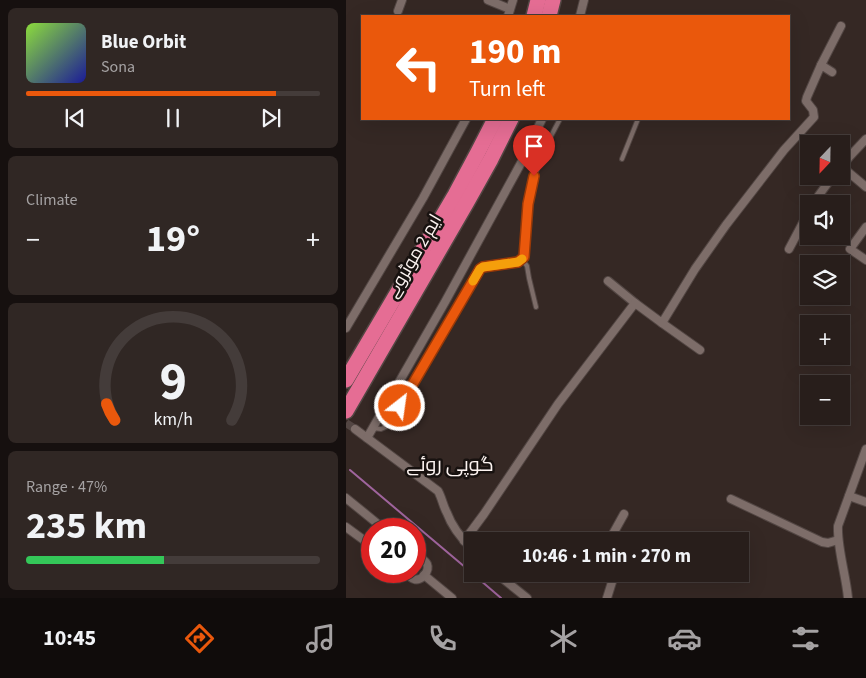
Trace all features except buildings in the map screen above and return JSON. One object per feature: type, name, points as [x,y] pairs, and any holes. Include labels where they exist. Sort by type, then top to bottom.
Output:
[{"type":"highway","points":[[534,15],[538,0]]},
{"type":"highway","points":[[549,15],[553,0]]},
{"type":"highway","name":"ایم 2 موٹروے","points":[[346,380],[455,195],[494,120]]},
{"type":"highway","name":"ایم 2 موٹروے","points":[[346,411],[467,202],[510,120]]},
{"type":"street","points":[[398,11],[402,0]]},
{"type":"street","points":[[488,0],[509,13],[512,0]]},
{"type":"street","points":[[580,15],[584,0]]},
{"type":"street","points":[[662,323],[695,269],[726,225],[784,150],[814,117],[813,110],[806,101],[806,97],[841,26]]},
{"type":"street","points":[[821,64],[832,72]]},
{"type":"street","points":[[346,328],[423,198],[465,120]]},
{"type":"street","points":[[367,438],[460,276],[521,163],[542,120]]},
{"type":"street","points":[[850,156],[866,139]]},
{"type":"street","points":[[850,174],[866,187]]},
{"type":"street","points":[[819,195],[827,185]]},
{"type":"street","points":[[866,227],[850,249],[866,260]]},
{"type":"street","points":[[789,249],[800,228]]},
{"type":"street","points":[[608,281],[700,350]]},
{"type":"street","points":[[471,532],[558,404],[636,303]]},
{"type":"street","points":[[354,429],[438,491],[448,515],[464,541]]},
{"type":"street","points":[[848,598],[838,540],[838,526],[866,450]]},
{"type":"street","points":[[849,496],[866,502]]},
{"type":"street","points":[[346,498],[371,518]]},
{"type":"street","points":[[731,499],[822,542],[828,543],[838,540]]},
{"type":"street","points":[[614,532],[624,514]]},
{"type":"street","points":[[346,527],[361,538]]},
{"type":"street","points":[[426,578],[452,598]]},
{"type":"street","points":[[507,582],[527,598]]},
{"type":"street","points":[[607,598],[612,582]]},
{"type":"lane","points":[[373,428],[381,430],[388,426],[480,269],[518,262],[522,259],[525,252],[526,220],[531,186],[543,151],[559,120]]},
{"type":"lane","points":[[622,159],[638,120]]},
{"type":"lane","points":[[522,259],[527,266],[536,307]]},
{"type":"waterway","points":[[350,470],[464,566]]},
{"type":"waterway","points":[[482,582],[501,598]]},
{"type":"tunnel","points":[[346,423],[355,429]]},
{"type":"slow traffic","points":[[473,281],[483,267],[518,262],[522,259]]},
{"type":"district","name":"گوپی روئے","points":[[450,465]]},
{"type":"route","points":[[400,406],[480,269],[518,262],[524,257],[526,248],[526,220],[534,176]]}]
